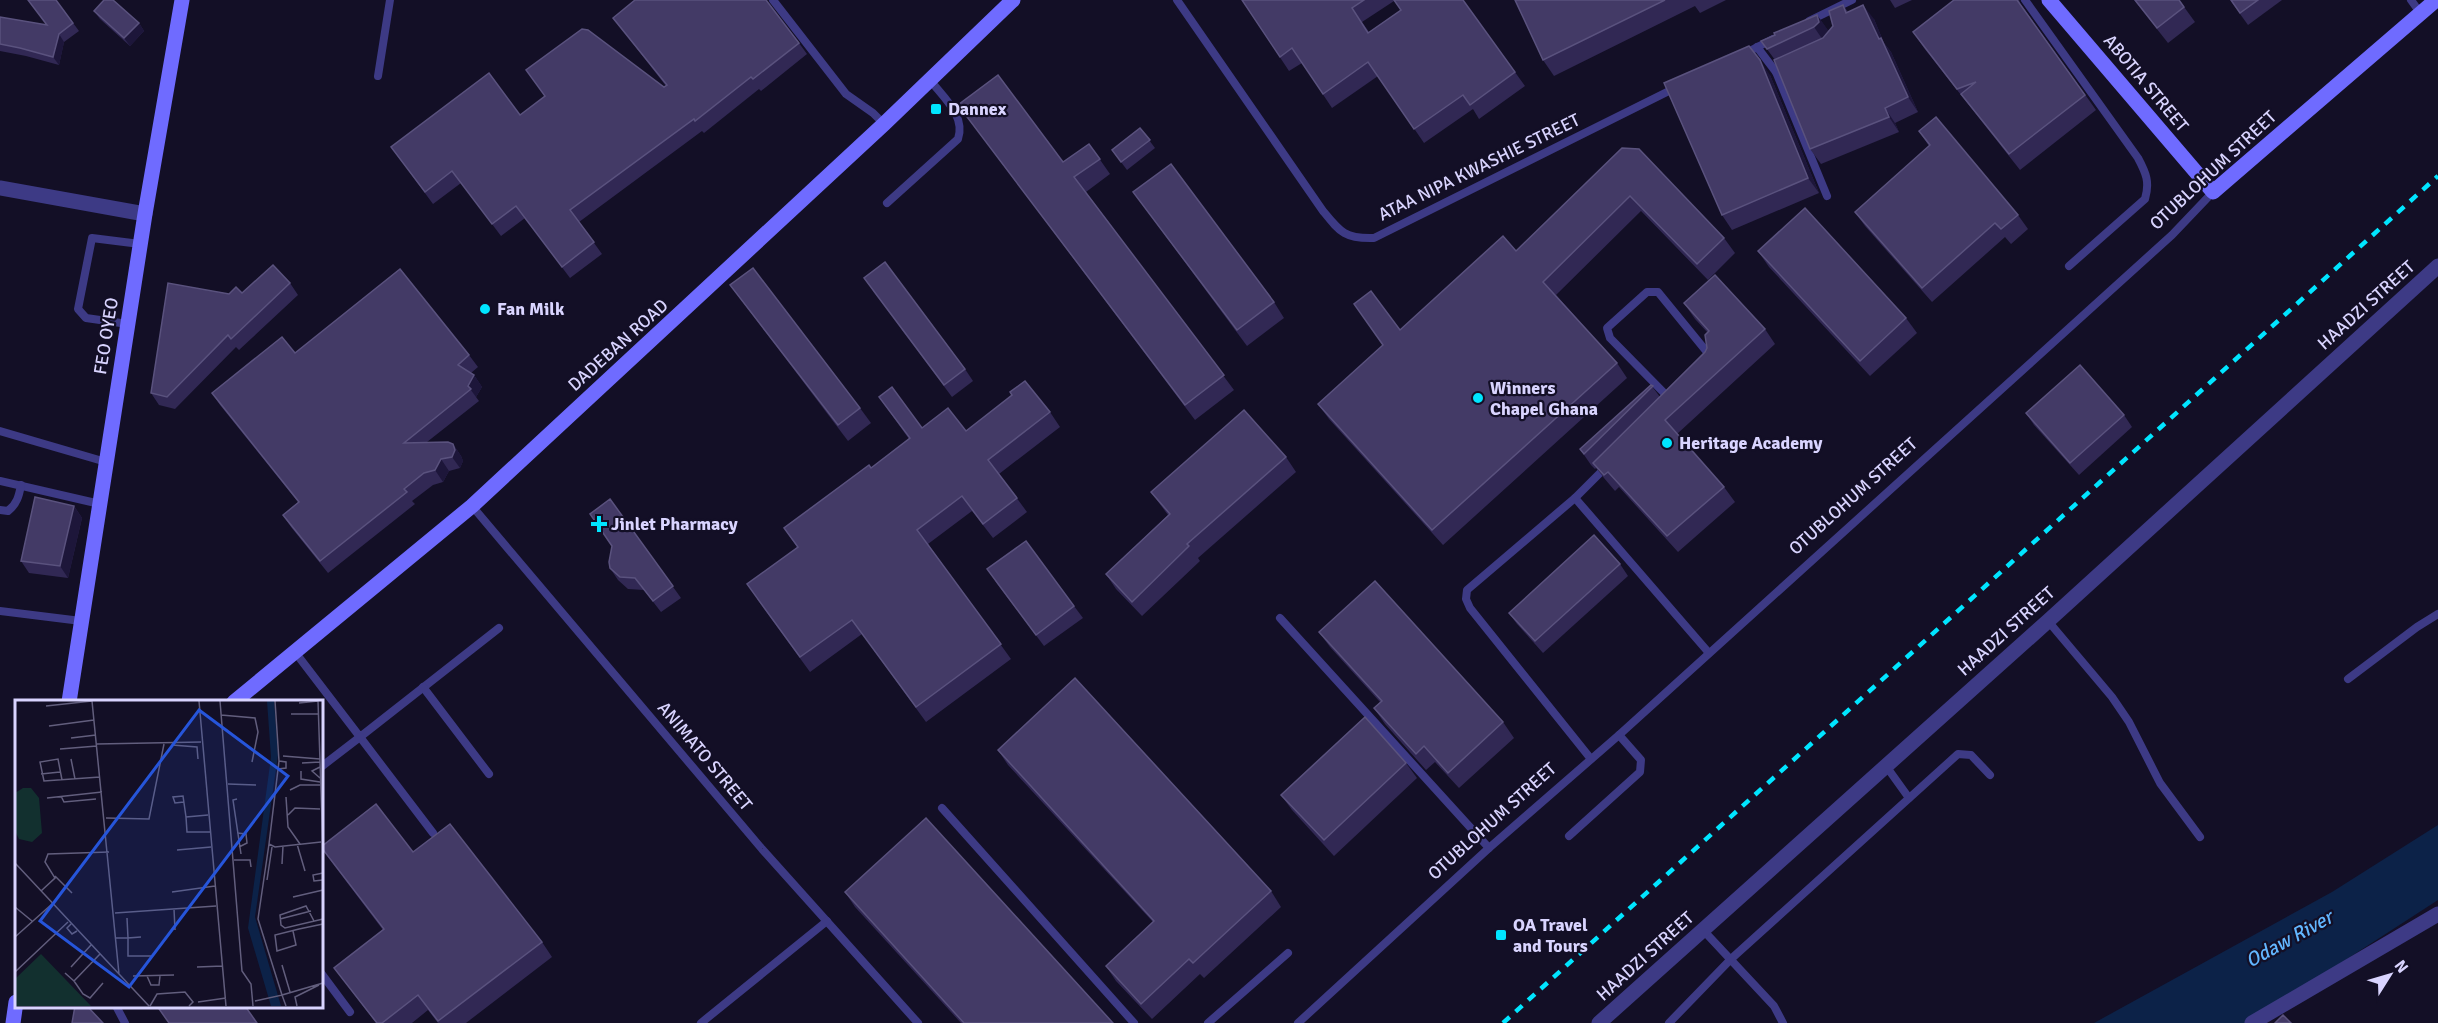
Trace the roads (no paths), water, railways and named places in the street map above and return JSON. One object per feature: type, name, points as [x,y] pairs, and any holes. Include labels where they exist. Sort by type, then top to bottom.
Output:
[{"type":"street","name":"FEO OYEO","points":[[69,700],[140,244],[183,0]]},
{"type":"street","name":"DADEBAN ROAD","points":[[236,700],[472,506],[884,124],[1013,0]]},
{"type":"street","name":"ABOTIA STREET","points":[[2049,0],[2212,192]]},
{"type":"street","name":"OTUBLOHUM STREET","points":[[2212,192],[2436,0]]},
{"type":"street","points":[[0,188],[145,214]]},
{"type":"street","name":"HAADZI STREET","points":[[1599,1023],[2048,621],[2438,266]]},
{"type":"street","name":"FEO OYEO","points":[[73,678],[78,700]]},
{"type":"street","points":[[2252,1023],[2438,915]]},
{"type":"street","points":[[13,1023],[15,1008]]},
{"type":"lane","points":[[378,76],[390,0]]},
{"type":"lane","points":[[773,0],[846,94],[873,113],[884,124]]},
{"type":"lane","name":"ATAA NIPA KWASHIE STREET","points":[[1177,0],[1323,211],[1337,228],[1354,238],[1374,238],[1682,84]]},
{"type":"lane","points":[[1798,27],[1852,0]]},
{"type":"lane","points":[[2025,0],[2138,158],[2146,173],[2149,186],[2145,199],[2069,266]]},
{"type":"lane","points":[[2411,0],[2421,14]]},
{"type":"lane","points":[[1829,11],[1832,21]]},
{"type":"lane","points":[[1736,58],[1778,37]]},
{"type":"lane","points":[[1757,47],[1776,72],[1827,196]]},
{"type":"lane","points":[[1776,72],[1786,67]]},
{"type":"lane","points":[[887,203],[958,139],[962,130],[960,119],[930,80]]},
{"type":"lane","name":"OTUBLOHUM STREET","points":[[1298,1023],[1489,848],[1619,735],[2172,235],[2212,192]]},
{"type":"lane","points":[[128,324],[87,318],[78,309],[92,238],[140,244]]},
{"type":"lane","points":[[1672,401],[1610,338],[1608,328],[1647,292],[1658,292],[1711,355],[1711,363]]},
{"type":"lane","points":[[1664,409],[1680,393]]},
{"type":"lane","points":[[0,431],[106,462]]},
{"type":"lane","points":[[1591,759],[1470,608],[1466,599],[1467,590],[1575,498],[1616,458]]},
{"type":"lane","points":[[0,482],[100,504]]},
{"type":"lane","points":[[0,510],[8,511],[14,507],[19,498],[21,486]]},
{"type":"lane","points":[[1575,498],[1709,653]]},
{"type":"lane","name":"ANIMATO STREET","points":[[472,506],[762,849],[918,1023]]},
{"type":"lane","points":[[0,612],[81,621]]},
{"type":"lane","points":[[2348,679],[2416,627],[2438,614]]},
{"type":"lane","points":[[1280,618],[1489,848]]},
{"type":"lane","points":[[2048,621],[2112,697],[2129,722],[2160,783],[2200,837]]},
{"type":"lane","points":[[322,766],[499,628]]},
{"type":"lane","points":[[295,652],[433,834]]},
{"type":"lane","points":[[423,687],[489,774]]},
{"type":"lane","points":[[1569,836],[1640,772],[1641,760],[1619,735]]},
{"type":"lane","points":[[1669,1023],[1731,958],[1958,754],[1971,755],[1990,776]]},
{"type":"lane","points":[[1886,765],[1909,798]]},
{"type":"lane","points":[[942,808],[1134,1023]]},
{"type":"lane","points":[[701,1023],[826,921]]},
{"type":"lane","points":[[1703,930],[1774,1006],[1784,1023]]},
{"type":"lane","points":[[1208,1023],[1288,953]]},
{"type":"lane","points":[[322,974],[350,1012]]},
{"type":"lane","points":[[116,1008],[125,1023]]},
{"type":"water","name":"Odaw River","points":[[2438,825],[2438,900],[2253,1020],[2246,1023],[2094,1023],[2332,892]]},
{"type":"railway","points":[[1503,1023],[2438,176]]},
{"type":"place","name":"Dannex","points":[[936,109]]},
{"type":"place","name":"Fan Milk","points":[[485,309]]},
{"type":"place","name":"Winners Chapel Ghana","points":[[1478,398]]},
{"type":"place","name":"Heritage Academy","points":[[1667,443]]},
{"type":"place","name":"Jinlet Pharmacy","points":[[599,524]]},
{"type":"place","name":"OA Travel and Tours","points":[[1501,935]]}]
